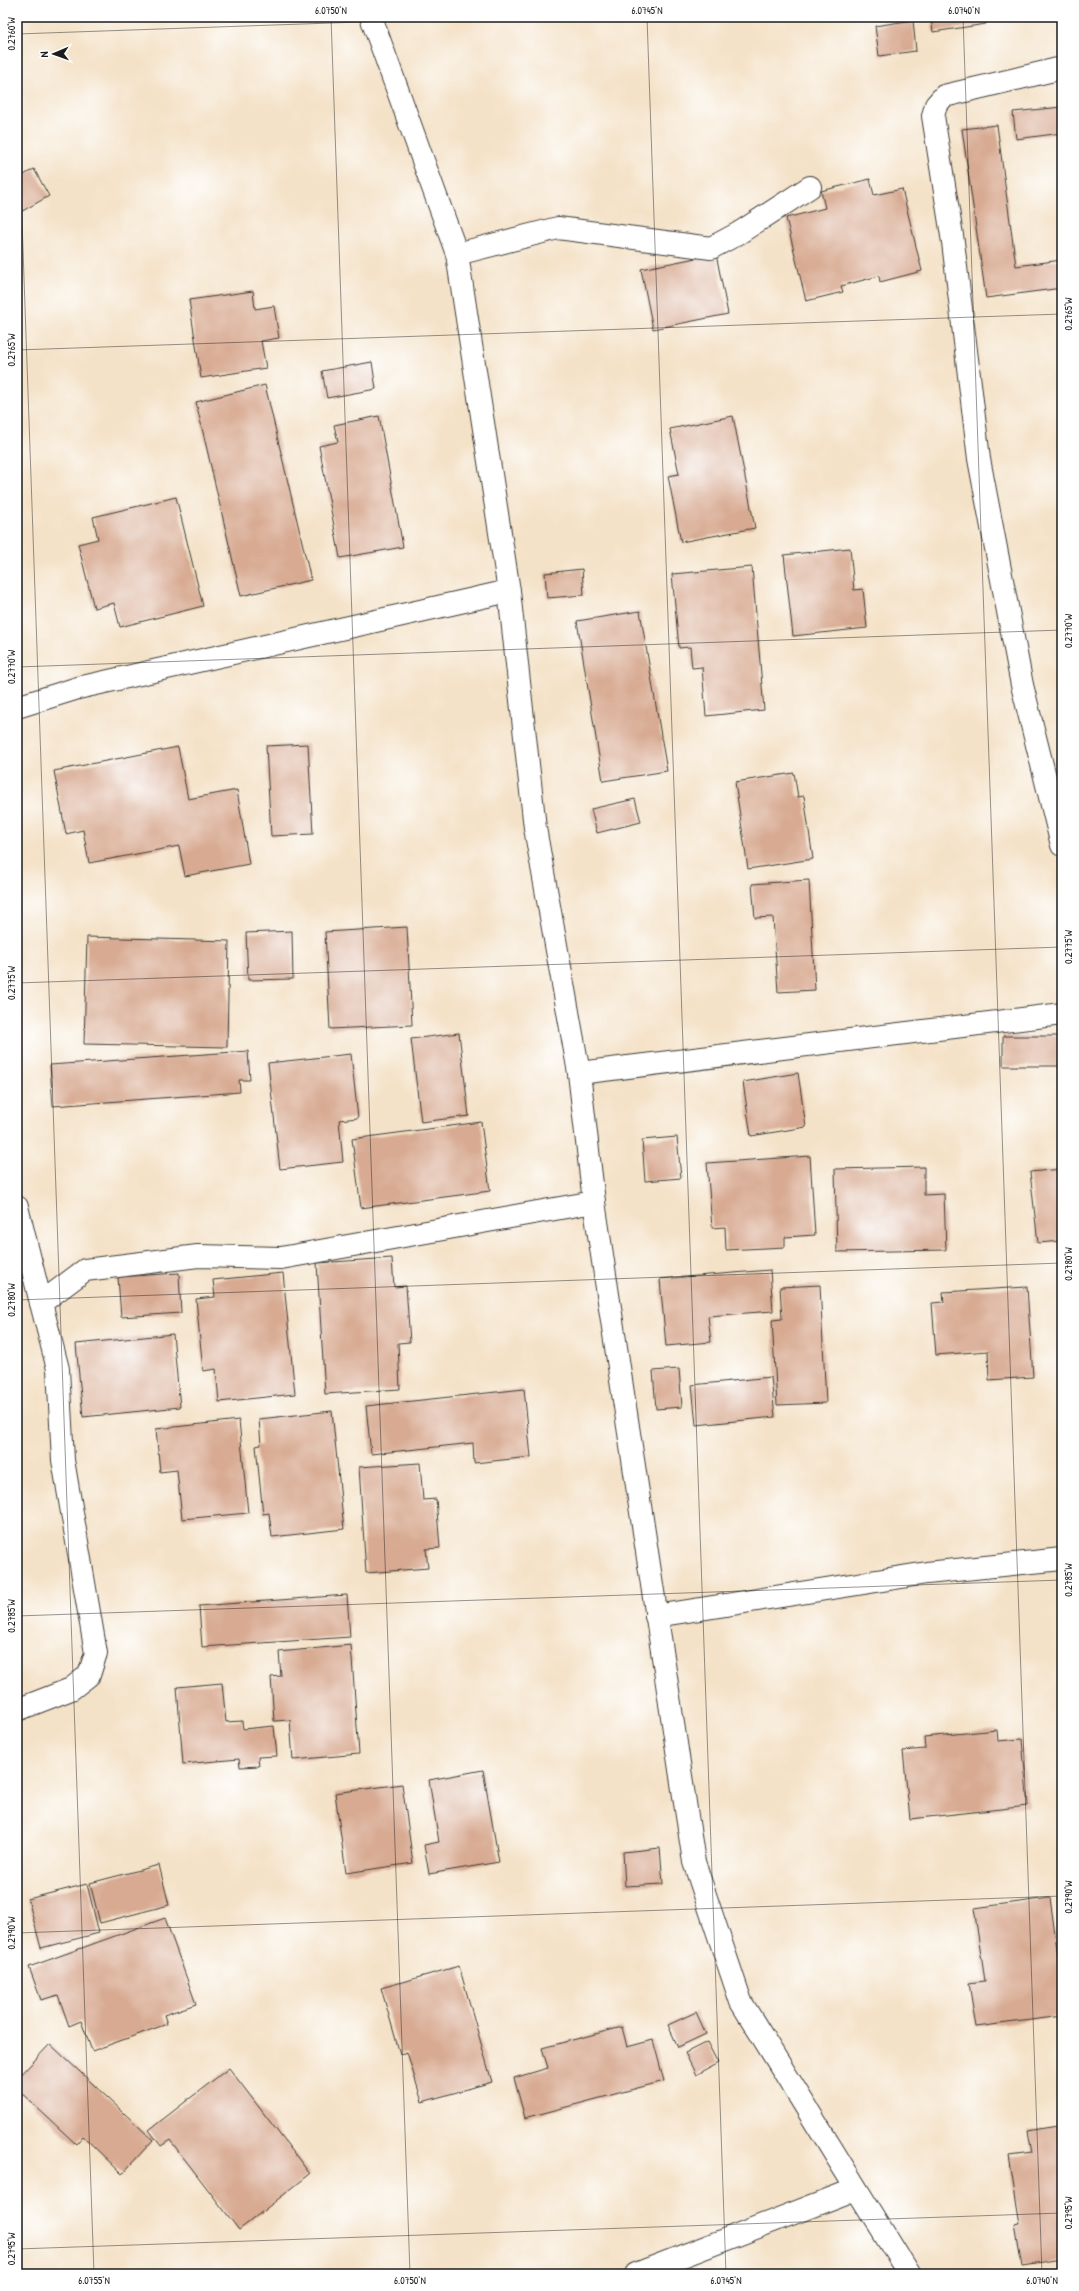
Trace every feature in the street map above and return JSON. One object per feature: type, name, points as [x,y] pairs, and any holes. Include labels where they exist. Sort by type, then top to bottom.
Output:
[{"type":"street","points":[[371,17],[457,254],[509,591],[534,828],[579,1073],[594,1202],[694,1862],[740,2002],[909,2274]]},
{"type":"street","points":[[1062,68],[944,96],[936,105],[933,116],[953,242],[979,459],[1022,685],[1062,845]]},
{"type":"street","points":[[457,254],[558,228],[711,248],[740,233],[810,187]]},
{"type":"street","points":[[17,707],[78,688],[509,591]]},
{"type":"street","points":[[579,1073],[1062,1014]]},
{"type":"street","points":[[41,1303],[85,1270],[198,1256],[281,1258],[594,1202]]},
{"type":"street","points":[[17,1207],[58,1369],[63,1460],[96,1653],[89,1675],[71,1689],[17,1710]]},
{"type":"street","points":[[656,1616],[927,1573],[1062,1559]]},
{"type":"street","points":[[636,2274],[856,2189]]},
{"type":"building","points":[[931,17],[985,17],[986,24],[933,32]]},
{"type":"building","points":[[913,20],[916,51],[879,56],[875,26]]},
{"type":"building","points":[[1062,107],[1062,133],[1016,139],[1013,112]]},
{"type":"building","points":[[997,125],[1016,266],[1062,260],[1062,288],[986,298],[962,129]]},
{"type":"building","points":[[34,169],[49,196],[17,214],[17,179]]},
{"type":"building","points":[[870,179],[874,195],[902,189],[922,271],[880,282],[879,276],[841,286],[843,292],[806,301],[786,218],[825,208],[821,191]]},
{"type":"building","points":[[716,254],[728,314],[653,329],[641,269]]},
{"type":"building","points":[[253,291],[255,309],[274,306],[279,338],[261,341],[266,368],[201,378],[189,300]]},
{"type":"building","points":[[372,362],[376,389],[327,398],[322,371]]},
{"type":"building","points":[[265,385],[311,580],[241,596],[196,402]]},
{"type":"building","points":[[379,416],[403,547],[340,558],[319,446],[338,442],[334,425]]},
{"type":"building","points":[[733,416],[755,528],[681,542],[668,476],[679,474],[670,429]]},
{"type":"building","points":[[176,497],[203,606],[120,627],[114,603],[94,608],[78,544],[98,539],[93,517]]},
{"type":"building","points":[[850,548],[854,590],[863,589],[867,628],[793,636],[784,555]]},
{"type":"building","points":[[752,567],[764,710],[706,716],[702,667],[692,668],[690,647],[679,648],[672,574]]},
{"type":"building","points":[[582,569],[584,595],[547,598],[545,573]]},
{"type":"building","points":[[640,611],[667,771],[603,781],[577,621]]},
{"type":"building","points":[[17,614],[20,625],[17,626]]},
{"type":"building","points":[[308,744],[313,834],[271,836],[266,746]]},
{"type":"building","points":[[178,747],[188,799],[237,790],[249,864],[185,876],[179,846],[89,863],[83,830],[66,834],[54,771]]},
{"type":"building","points":[[794,773],[798,797],[804,796],[813,859],[748,869],[735,782]]},
{"type":"building","points":[[635,799],[641,822],[597,833],[591,809]]},
{"type":"building","points":[[809,880],[815,990],[778,992],[773,917],[755,918],[752,884]]},
{"type":"building","points":[[407,927],[412,1025],[330,1029],[325,932]]},
{"type":"building","points":[[292,931],[293,979],[248,980],[246,933]]},
{"type":"building","points":[[87,937],[229,941],[227,1047],[84,1044]]},
{"type":"building","points":[[459,1033],[469,1116],[421,1122],[411,1039]]},
{"type":"building","points":[[1003,1036],[1060,1036],[1059,1066],[1003,1066]]},
{"type":"building","points":[[248,1051],[250,1080],[239,1080],[240,1092],[53,1106],[50,1065]]},
{"type":"building","points":[[351,1054],[358,1118],[339,1120],[343,1162],[280,1169],[268,1063]]},
{"type":"building","points":[[798,1073],[806,1127],[751,1136],[743,1082]]},
{"type":"building","points":[[481,1122],[490,1191],[361,1208],[352,1139]]},
{"type":"building","points":[[677,1137],[681,1178],[645,1181],[642,1140]]},
{"type":"building","points":[[810,1156],[815,1235],[785,1237],[785,1247],[726,1250],[725,1227],[712,1228],[707,1163]]},
{"type":"building","points":[[924,1167],[924,1195],[944,1194],[946,1250],[837,1252],[835,1169]]},
{"type":"building","points":[[1062,1169],[1062,1241],[1038,1243],[1030,1172]]},
{"type":"building","points":[[392,1258],[394,1287],[406,1286],[410,1342],[398,1343],[400,1389],[325,1394],[317,1263]]},
{"type":"building","points":[[770,1270],[773,1311],[708,1316],[711,1342],[666,1346],[660,1279]]},
{"type":"building","points":[[179,1273],[181,1313],[121,1317],[118,1277]]},
{"type":"building","points":[[283,1273],[295,1394],[219,1402],[216,1369],[203,1371],[196,1299],[215,1297],[213,1280]]},
{"type":"building","points":[[820,1285],[826,1403],[777,1405],[772,1320],[782,1319],[780,1287]]},
{"type":"building","points":[[1027,1287],[1033,1377],[989,1380],[988,1351],[936,1355],[932,1303],[944,1302],[943,1292]]},
{"type":"building","points":[[173,1334],[180,1407],[83,1417],[76,1344]]},
{"type":"building","points":[[679,1369],[682,1407],[656,1409],[653,1371]]},
{"type":"building","points":[[771,1377],[775,1417],[696,1425],[692,1385]]},
{"type":"building","points":[[524,1389],[531,1457],[474,1463],[473,1443],[371,1454],[366,1406]]},
{"type":"building","points":[[332,1411],[344,1529],[272,1537],[269,1513],[263,1514],[256,1446],[261,1445],[259,1419]]},
{"type":"building","points":[[239,1420],[248,1513],[182,1519],[177,1470],[160,1472],[156,1429]]},
{"type":"building","points":[[420,1463],[423,1500],[436,1499],[440,1548],[426,1549],[428,1568],[366,1573],[359,1467]]},
{"type":"building","points":[[347,1595],[350,1637],[202,1647],[199,1606]]},
{"type":"building","points":[[351,1645],[359,1754],[293,1760],[290,1720],[274,1721],[271,1677],[281,1676],[279,1652]]},
{"type":"building","points":[[222,1683],[226,1722],[242,1721],[243,1729],[274,1726],[277,1756],[258,1757],[259,1766],[240,1767],[239,1759],[183,1764],[177,1687]]},
{"type":"building","points":[[997,1730],[998,1741],[1022,1739],[1028,1806],[910,1819],[903,1751],[925,1749],[924,1737]]},
{"type":"building","points":[[483,1770],[499,1862],[429,1874],[424,1845],[439,1842],[429,1780]]},
{"type":"building","points":[[402,1784],[413,1863],[346,1873],[335,1793]]},
{"type":"building","points":[[660,1848],[663,1884],[625,1886],[623,1852]]},
{"type":"building","points":[[159,1865],[169,1905],[100,1923],[90,1883]]},
{"type":"building","points":[[87,1884],[99,1933],[41,1948],[28,1899]]},
{"type":"building","points":[[1050,1898],[1062,1986],[1062,2016],[976,2027],[969,1983],[985,1981],[974,1908]]},
{"type":"building","points":[[165,1918],[196,2004],[164,2015],[167,2024],[92,2051],[81,2021],[69,2026],[58,1995],[41,2000],[29,1967]]},
{"type":"building","points":[[459,1966],[492,2082],[422,2102],[407,2052],[400,2054],[381,1988]]},
{"type":"building","points":[[696,2012],[706,2034],[678,2047],[668,2025]]},
{"type":"building","points":[[622,2027],[627,2047],[653,2040],[664,2081],[525,2118],[514,2078],[548,2068],[542,2048]]},
{"type":"building","points":[[707,2042],[718,2063],[696,2075],[685,2053]]},
{"type":"building","points":[[50,2044],[153,2140],[122,2174],[83,2136],[76,2144],[17,2089],[17,2079]]},
{"type":"building","points":[[229,2068],[310,2174],[239,2230],[170,2140],[161,2146],[149,2130]]},
{"type":"building","points":[[1062,2125],[1062,2260],[1022,2266],[1015,2225],[1020,2224],[1009,2156],[1032,2153],[1028,2131]]}]
